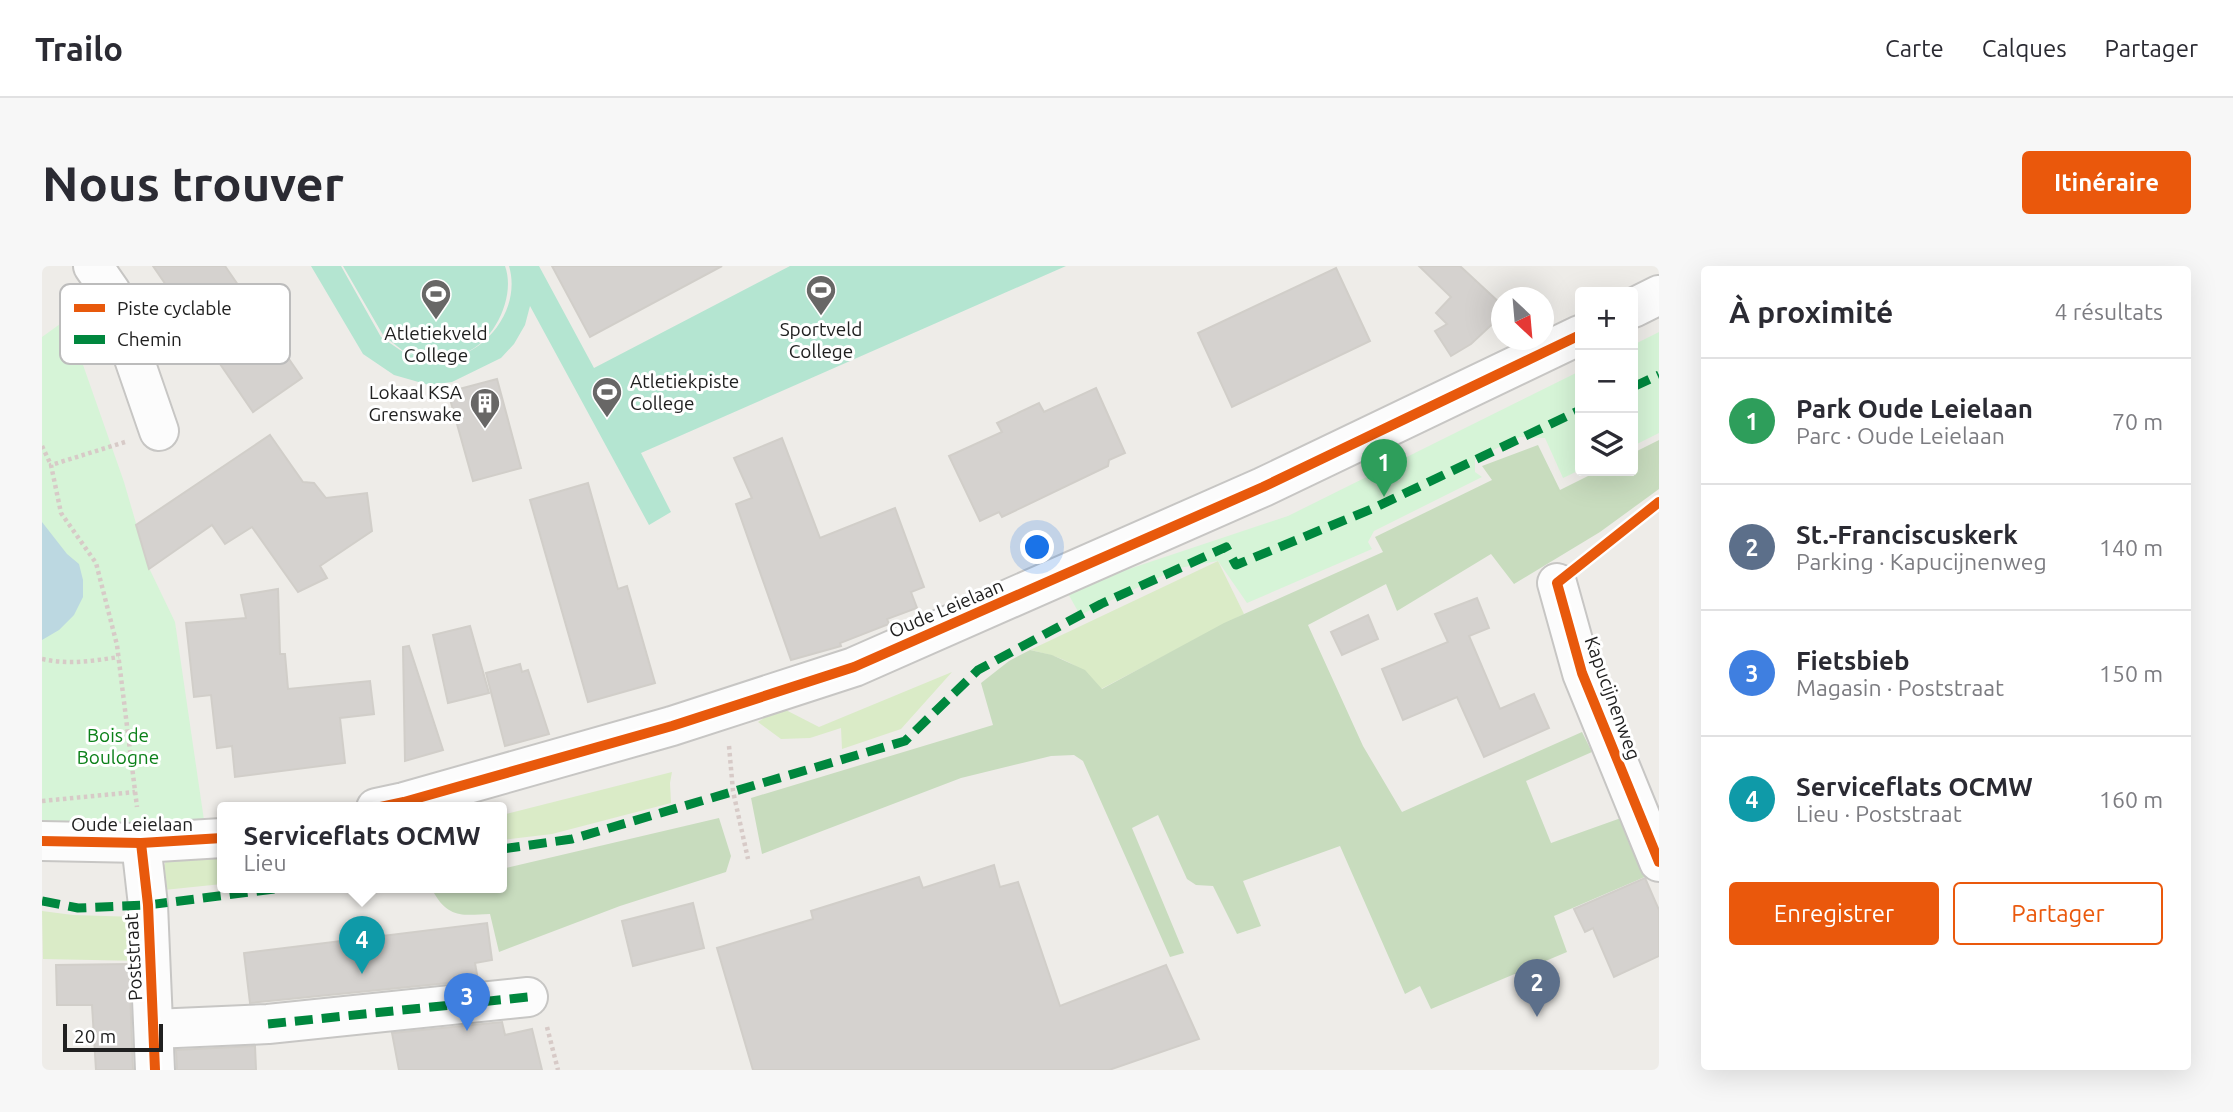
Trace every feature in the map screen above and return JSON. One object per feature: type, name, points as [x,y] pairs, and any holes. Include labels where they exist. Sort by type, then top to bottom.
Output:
[{"type":"street","points":[[93,266],[105,284]]},
{"type":"street","points":[[1638,306],[1659,295]]},
{"type":"street","name":"Oude Leielaan","points":[[404,802],[646,734],[854,667],[1288,476],[1575,337]]},
{"type":"street","points":[[136,364],[159,431]]},
{"type":"street","name":"Kapucijnenweg","points":[[1557,583],[1582,673],[1659,862]]},
{"type":"street","name":"Oude Leielaan","points":[[42,841],[141,843],[217,838]]},
{"type":"street","name":"Poststraat","points":[[141,843],[148,905],[155,1070]]},
{"type":"street","points":[[154,1030],[268,1024],[528,997]]},
{"type":"path","points":[[51,465],[159,431]]},
{"type":"path","points":[[42,446],[51,465],[61,513],[96,563],[119,657],[141,843]]},
{"type":"path","points":[[42,659],[59,663],[83,663],[119,657]]},
{"type":"path","points":[[726,709],[733,791],[748,859]]},
{"type":"path","points":[[42,802],[135,792]]},
{"type":"green space","points":[[311,266],[341,266],[381,337],[403,352],[415,356],[402,350],[383,335],[343,266],[505,266],[508,291],[500,316],[485,339],[465,353],[475,348],[490,336],[501,321],[509,303],[512,285],[509,266],[539,266],[594,368],[790,266],[1066,266],[641,453],[671,512],[649,525],[530,306],[525,325],[514,344],[501,358],[452,382],[429,385],[394,375],[363,354]],"holes":[[[465,353],[441,360],[422,358],[449,357]]]},
{"type":"green space","name":"Bois de Boulogne","points":[[60,324],[60,364],[83,364],[124,482],[149,568],[175,622],[205,827],[42,822],[42,337]]},
{"type":"green space","points":[[1659,332],[1659,433],[1638,444],[1638,350],[1638,342]]},
{"type":"green space","points":[[1575,373],[1575,472],[1563,478],[1545,438],[1520,437],[1475,459],[1475,472],[1482,477],[1374,531],[1368,542],[1372,549],[1247,603],[1218,561],[1179,568],[1080,615],[1066,590],[1288,516]]},
{"type":"green space","points":[[1659,440],[1659,489],[1600,532],[1514,584],[1491,554],[1397,611],[1386,584],[1308,625],[1363,746],[1402,812],[1582,732],[1592,752],[1526,781],[1551,843],[1621,818],[1647,876],[1554,916],[1567,952],[1431,1009],[1420,986],[1405,994],[1340,846],[1243,881],[1261,926],[1237,934],[1213,886],[1196,885],[1187,879],[1158,815],[1132,828],[1184,953],[1170,957],[1083,761],[1074,755],[1051,756],[961,778],[762,854],[751,798],[993,725],[981,683],[1009,661],[1030,650],[1052,655],[1085,670],[1102,689],[1224,623],[1383,552],[1375,537],[1492,480],[1482,466],[1538,445],[1560,490],[1588,476],[1638,476],[1638,450]]},
{"type":"green space","points":[[1218,561],[1244,614],[1101,689],[1086,673],[1070,663],[1030,650]]},
{"type":"green space","points":[[952,672],[901,729],[842,749],[841,728],[810,738],[781,739],[758,722],[780,707],[819,727]]},
{"type":"green space","points":[[672,772],[671,803],[552,834],[507,839],[507,814]]},
{"type":"green space","points":[[719,818],[731,856],[726,872],[620,906],[499,952],[490,914],[458,914],[445,907],[434,893],[507,893],[507,868]]},
{"type":"green space","points":[[217,850],[217,885],[164,890],[161,873],[166,861],[180,854]]},
{"type":"green space","points":[[42,911],[137,917],[141,961],[43,959]]},
{"type":"water","points":[[42,522],[67,554],[79,564],[83,597],[74,615],[59,630],[42,640]]},
{"type":"building","points":[[153,266],[225,266],[237,284],[165,284]]},
{"type":"building","points":[[552,266],[722,266],[590,337]]},
{"type":"building","points":[[1419,266],[1460,266],[1491,295],[1491,325],[1471,344],[1451,356],[1435,331],[1447,324],[1436,313],[1451,297]]},
{"type":"building","points":[[1336,268],[1370,341],[1232,407],[1198,333]]},
{"type":"building","points":[[290,361],[302,378],[253,412],[220,364],[290,364]]},
{"type":"building","name":"Lokaal KSA Grenswake","points":[[497,379],[521,468],[473,481],[448,392]]},
{"type":"building","points":[[1096,388],[1125,453],[1109,460],[1108,466],[1002,517],[999,512],[980,521],[949,456],[1002,432],[997,423],[1039,403],[1044,412]]},
{"type":"building","points":[[270,435],[303,482],[314,483],[326,498],[367,493],[372,531],[320,566],[327,578],[298,592],[252,527],[225,544],[212,525],[149,569],[136,525]]},
{"type":"building","points":[[782,438],[820,538],[895,508],[924,587],[911,592],[917,608],[887,619],[889,624],[840,643],[841,646],[791,660],[736,504],[752,498],[734,458]]},
{"type":"building","points":[[588,483],[618,589],[627,586],[655,683],[588,702],[530,500]]},
{"type":"building","points":[[278,589],[280,654],[285,654],[288,689],[370,681],[374,714],[340,718],[345,763],[235,777],[232,746],[217,748],[211,695],[194,697],[186,623],[246,618],[241,595]]},
{"type":"building","points":[[1477,598],[1489,628],[1469,636],[1500,709],[1534,694],[1549,728],[1484,757],[1457,697],[1403,720],[1382,669],[1448,642],[1435,614]]},
{"type":"building","points":[[1368,615],[1378,639],[1342,655],[1331,632]]},
{"type":"building","points":[[470,626],[489,693],[448,703],[433,635]]},
{"type":"building","points":[[409,646],[443,750],[405,761],[403,647]]},
{"type":"building","points":[[520,664],[522,672],[528,670],[549,734],[505,746],[486,673]]},
{"type":"building","points":[[994,865],[1000,887],[1018,882],[1060,1006],[1166,965],[1199,1039],[1109,1070],[753,1070],[717,948],[813,919],[811,911],[919,877],[923,888]]},
{"type":"building","points":[[1645,878],[1659,910],[1659,956],[1614,977],[1593,928],[1585,932],[1574,909]]},
{"type":"building","points":[[693,903],[704,948],[633,966],[622,921]]},
{"type":"building","points":[[487,923],[492,960],[475,963],[478,980],[250,1003],[244,953]]},
{"type":"building","points":[[129,964],[133,1070],[96,1070],[92,1005],[57,1005],[56,965]]},
{"type":"building","points":[[502,1022],[505,1035],[532,1029],[542,1070],[399,1070],[392,1033]]},
{"type":"building","points":[[255,1046],[256,1070],[177,1070],[176,1050]]},
{"type":"marked path","points":[[1638,385],[1659,375]]},
{"type":"marked path","points":[[507,848],[572,839],[905,741],[978,670],[1101,604],[1226,547],[1236,565],[1374,508],[1575,412]]},
{"type":"marked path","points":[[42,901],[78,908],[148,905],[243,893]]},
{"type":"marked path","points":[[268,1024],[528,997]]},
{"type":"cycle path","points":[[404,802],[672,726],[854,667],[1263,487],[1575,337]]},
{"type":"cycle path","points":[[1659,502],[1557,583],[1582,673],[1659,862]]},
{"type":"cycle path","points":[[42,841],[141,843],[217,838]]},
{"type":"cycle path","points":[[141,843],[148,905],[155,1070]]},
{"type":"place","name":"Sportveld College","points":[[821,317]]},
{"type":"place","name":"Atletiekveld College","points":[[436,321]]},
{"type":"place","name":"Atletiekpiste College","points":[[607,419]]},
{"type":"place","name":"Lokaal KSA Grenswake","points":[[485,430]]},
{"type":"place","name":"Park Oude Leielaan","points":[[1384,497]]},
{"type":"place","name":"Serviceflats OCMW","points":[[362,974]]},
{"type":"place","name":"St.-Franciscuskerk","points":[[1537,1017]]},
{"type":"place","name":"Fietsbieb","points":[[467,1031]]}]
